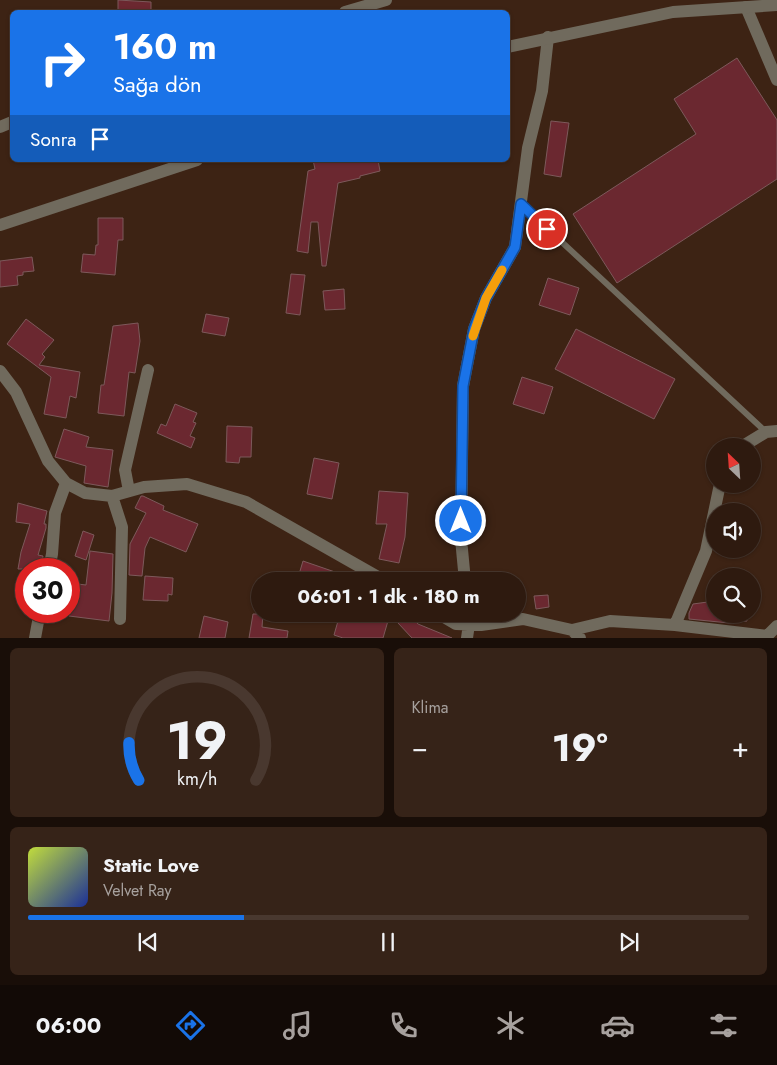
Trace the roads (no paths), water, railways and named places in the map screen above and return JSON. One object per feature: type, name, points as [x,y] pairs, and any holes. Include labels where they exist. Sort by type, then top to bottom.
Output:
[{"type":"street","points":[[352,10],[386,0]]},
{"type":"street","points":[[510,46],[673,12],[777,5]]},
{"type":"street","points":[[746,7],[777,80]]},
{"type":"street","points":[[464,572],[461,539],[463,386],[474,329],[486,298],[515,247],[528,148],[542,91],[548,37]]},
{"type":"street","points":[[0,225],[191,162]]},
{"type":"street","points":[[129,491],[125,470],[148,370]]},
{"type":"street","points":[[0,372],[16,392],[48,462],[66,483],[85,493],[112,496],[144,487],[187,484],[246,502],[370,572]]},
{"type":"street","points":[[758,438],[772,431]]},
{"type":"street","points":[[51,558],[55,513],[66,483]]},
{"type":"street","points":[[675,625],[706,551],[718,493]]},
{"type":"street","points":[[112,496],[122,527],[120,619]]},
{"type":"street","points":[[526,620],[576,634],[610,621],[675,625],[767,637],[777,626]]},
{"type":"street","points":[[468,622],[468,638]]},
{"type":"street","points":[[474,622],[481,625],[502,622]]},
{"type":"street","points":[[35,638],[38,623]]},
{"type":"lane","points":[[521,204],[772,431]]}]
